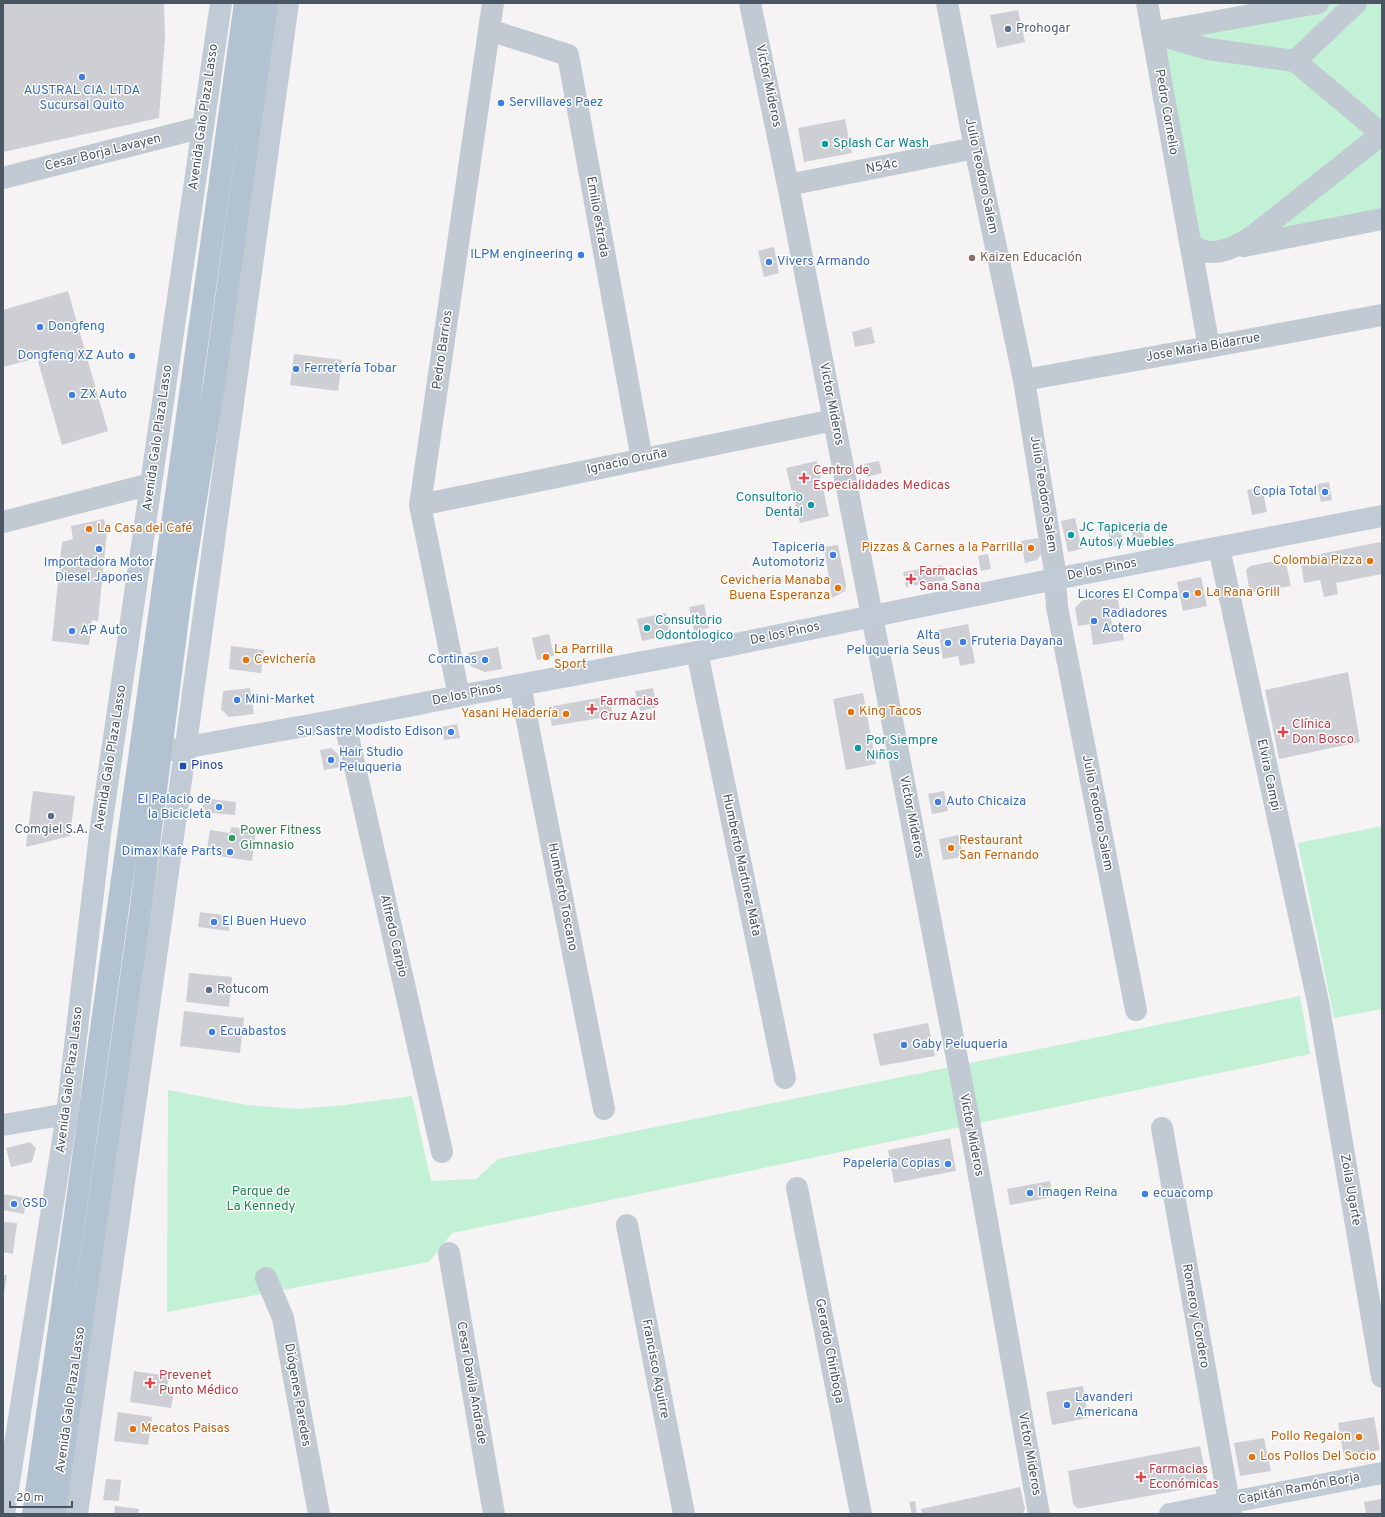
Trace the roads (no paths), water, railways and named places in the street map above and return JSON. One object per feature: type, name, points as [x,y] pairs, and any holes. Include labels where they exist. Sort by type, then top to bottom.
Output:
[{"type":"main road","name":"Avenida Galo Plaza Lasso","points":[[4,1514],[67,1114],[100,834],[221,3]]},
{"type":"main road","name":"Avenida Galo Plaza Lasso","points":[[33,1514],[245,3]]},
{"type":"main road","name":"Avenida Galo Plaza Lasso","points":[[55,1514],[141,907],[182,587],[215,379],[267,3]]},
{"type":"main road","name":"Avenida Galo Plaza Lasso","points":[[77,1514],[288,3]]},
{"type":"main road","name":"De los Pinos","points":[[140,757],[697,652],[1056,579],[1382,516]]},
{"type":"main road","points":[[3,1125],[67,1114]]},
{"type":"main road","name":"Capitán Ramón Borja","points":[[1170,1514],[1229,1508],[1382,1473]]},
{"type":"street","name":"Pedro Barrios","points":[[459,696],[420,505],[493,3]]},
{"type":"street","name":"Victor Mideros","points":[[750,3],[788,185],[834,420],[970,1128],[1039,1514]]},
{"type":"street","name":"Julio Teodoro Salem","points":[[947,3],[975,148],[1024,380],[1056,579],[1057,606],[1136,1010]]},
{"type":"street","name":"Pedro Cornelio","points":[[1147,3],[1209,347]]},
{"type":"street","points":[[1152,33],[1318,3]]},
{"type":"street","points":[[1295,61],[1356,3]]},
{"type":"street","name":"Emilio estrada","points":[[489,30],[568,55],[642,459]]},
{"type":"street","points":[[1152,33],[1208,49],[1295,61],[1382,134],[1253,236],[1234,248]]},
{"type":"street","name":"Cesar Borja Lavayen","points":[[3,178],[203,127]]},
{"type":"street","name":"N54c","points":[[788,185],[975,148]]},
{"type":"street","points":[[1190,242],[1200,252],[1207,253],[1382,219]]},
{"type":"street","name":"Jose Maria Bidarrue","points":[[1024,380],[1382,315]]},
{"type":"street","name":"Ignacio Oruña","points":[[420,505],[834,420]]},
{"type":"street","points":[[3,522],[151,484]]},
{"type":"street","name":"Elvira Campi","points":[[1219,548],[1318,1002]]},
{"type":"street","name":"Humberto Martinez Mata","points":[[697,652],[785,1078]]},
{"type":"street","name":"Humberto Toscano","points":[[520,685],[604,1109]]},
{"type":"street","name":"Alfredo Carpio","points":[[344,719],[442,1152]]},
{"type":"street","name":"Zoila Ugarte","points":[[1318,1002],[1382,1377]]},
{"type":"street","name":"Romero y Cordero","points":[[1162,1128],[1229,1508]]},
{"type":"street","name":"Gerardo Chiriboga","points":[[797,1188],[861,1514]]},
{"type":"street","name":"Francisco Aguirre","points":[[627,1225],[684,1514]]},
{"type":"street","name":"Cesar Davila Andrade","points":[[449,1253],[494,1514]]},
{"type":"street","name":"Diógenes Paredes","points":[[266,1278],[283,1318],[319,1514]]},
{"type":"place","name":"Prohogar","points":[[1008,29]]},
{"type":"place","name":"AUSTRAL CIA. LTDA Sucursal Quito","points":[[82,77]]},
{"type":"place","name":"Servillaves Paez","points":[[501,103]]},
{"type":"place","name":"Splash Car Wash","points":[[825,144]]},
{"type":"place","name":"ILPM engineering","points":[[581,255]]},
{"type":"place","name":"Kaizen Educación","points":[[972,258]]},
{"type":"place","name":"Vivers Armando","points":[[769,262]]},
{"type":"place","name":"Dongfeng","points":[[40,327]]},
{"type":"place","name":"Dongfeng XZ Auto","points":[[132,356]]},
{"type":"place","name":"Ferretería Tobar","points":[[296,369]]},
{"type":"place","name":"ZX Auto","points":[[72,395]]},
{"type":"place","name":"Centro de Especialidades Medicas","points":[[804,478]]},
{"type":"place","name":"Copia Total","points":[[1325,492]]},
{"type":"place","name":"Consultorio Dental","points":[[811,505]]},
{"type":"place","name":"La Casa del Café","points":[[89,529]]},
{"type":"place","name":"JC Tapiceria de Autos y Muebles","points":[[1071,535]]},
{"type":"place","name":"Pizzas & Carnes a la Parrilla","points":[[1031,548]]},
{"type":"place","name":"Importadora Motor Diesel Japones","points":[[99,549]]},
{"type":"place","name":"Tapiceria Automotoriz","points":[[833,555]]},
{"type":"place","name":"Colombia Pizza","points":[[1370,561]]},
{"type":"place","name":"Farmacias Sana Sana","points":[[911,579]]},
{"type":"place","name":"Cevicheria Manaba Buena Esperanza","points":[[838,588]]},
{"type":"place","name":"La Rana Grill","points":[[1198,593]]},
{"type":"place","name":"Licores El Compa","points":[[1186,595]]},
{"type":"place","name":"Radiadores Aotero","points":[[1094,621]]},
{"type":"place","name":"Consultorio Odontologico","points":[[647,628]]},
{"type":"place","name":"AP Auto","points":[[72,631]]},
{"type":"place","name":"Fruteria Dayana","points":[[963,642]]},
{"type":"place","name":"Alta Peluqueria Seus","points":[[948,643]]},
{"type":"place","name":"La Parrilla Sport","points":[[546,657]]},
{"type":"place","name":"Cevichería","points":[[246,660]]},
{"type":"place","name":"Cortinas","points":[[485,660]]},
{"type":"place","name":"Mini-Market","points":[[237,700]]},
{"type":"place","name":"Farmacias Cruz Azul","points":[[592,709]]},
{"type":"place","name":"King Tacos","points":[[851,712]]},
{"type":"place","name":"Yasani Heladería","points":[[566,714]]},
{"type":"place","name":"Su Sastre Modisto Edison","points":[[451,732]]},
{"type":"place","name":"Clínica Don Bosco","points":[[1283,732]]},
{"type":"place","name":"Por Siempre Niños","points":[[858,748]]},
{"type":"place","name":"Hair Studio Peluqueria","points":[[331,760]]},
{"type":"place","name":"Pinos","points":[[183,766]]},
{"type":"place","name":"Auto Chicaiza","points":[[938,802]]},
{"type":"place","name":"El Palacio de la Bicicleta","points":[[219,807]]},
{"type":"place","name":"Comgiel S.A.","points":[[51,816]]},
{"type":"place","name":"Power Fitness Gimnasio","points":[[232,838]]},
{"type":"place","name":"Restaurant San Fernando","points":[[951,848]]},
{"type":"place","name":"Dimax Kafe Parts","points":[[230,852]]},
{"type":"place","name":"El Buen Huevo","points":[[214,922]]},
{"type":"place","name":"Rotucom","points":[[209,990]]},
{"type":"place","name":"Ecuabastos","points":[[212,1032]]},
{"type":"place","name":"Gaby Peluqueria","points":[[904,1045]]},
{"type":"place","name":"Papeleria Copias","points":[[948,1164]]},
{"type":"place","name":"Imagen Reina","points":[[1030,1193]]},
{"type":"place","name":"ecuacomp","points":[[1145,1194]]},
{"type":"place","name":"GSD","points":[[14,1204]]},
{"type":"place","name":"Prevenet Punto Médico","points":[[150,1383]]},
{"type":"place","name":"Lavanderi Americana","points":[[1067,1405]]},
{"type":"place","name":"Mecatos Paisas","points":[[133,1429]]},
{"type":"place","name":"Pollo Regalon","points":[[1359,1437]]},
{"type":"place","name":"Los Pollos Del Socio","points":[[1252,1457]]},
{"type":"place","name":"Farmacias Económicas","points":[[1141,1477]]},
{"type":"park label","name":"Parque de La Kennedy","points":[[261,1200]]}]
